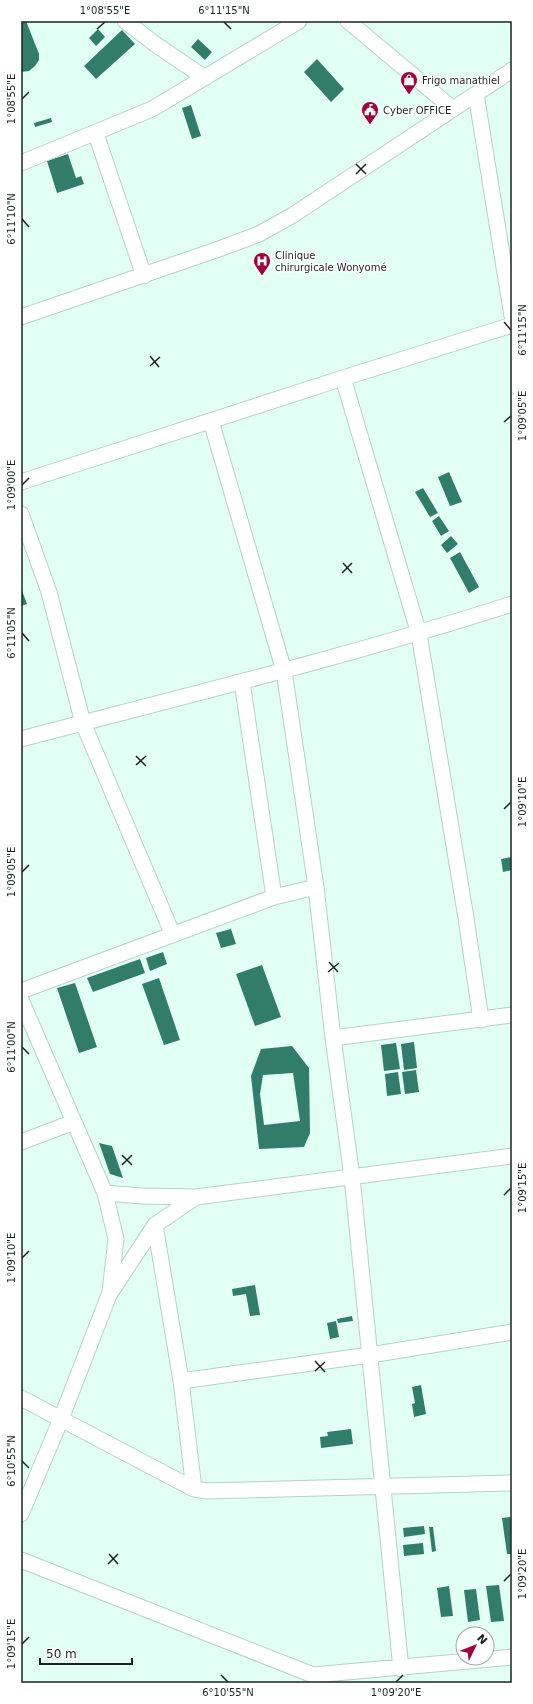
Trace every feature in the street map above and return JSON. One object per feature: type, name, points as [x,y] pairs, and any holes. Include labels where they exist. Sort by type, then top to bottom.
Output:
[{"type":"street","points":[[125,21],[155,44],[205,78]]},
{"type":"street","points":[[21,163],[96,134],[152,110],[299,21]]},
{"type":"street","points":[[348,21],[453,109]]},
{"type":"street","points":[[21,317],[144,276],[259,234],[293,215],[512,70]]},
{"type":"street","points":[[476,94],[508,255],[512,316]]},
{"type":"street","points":[[96,134],[144,276]]},
{"type":"street","points":[[21,482],[512,325]]},
{"type":"street","points":[[343,378],[419,634],[465,910],[481,1020]]},
{"type":"street","points":[[211,421],[284,671],[316,887],[333,1038],[352,1177],[401,1669]]},
{"type":"street","points":[[21,514],[49,592],[83,723],[173,935]]},
{"type":"street","points":[[21,739],[284,671],[419,634],[512,604]]},
{"type":"street","points":[[242,682],[274,897]]},
{"type":"street","points":[[21,991],[274,897],[316,887]]},
{"type":"street","points":[[21,1000],[105,1193],[116,1239],[109,1295]]},
{"type":"street","points":[[333,1038],[512,1015]]},
{"type":"street","points":[[21,1142],[74,1122]]},
{"type":"street","points":[[105,1193],[142,1196],[196,1197],[512,1156]]},
{"type":"street","points":[[21,1514],[61,1419],[109,1295],[156,1225],[196,1197]]},
{"type":"street","points":[[156,1225],[181,1380],[194,1489]]},
{"type":"street","points":[[181,1380],[370,1355],[512,1332]]},
{"type":"street","points":[[21,1398],[194,1489],[207,1491],[512,1482]]},
{"type":"street","points":[[21,1560],[318,1679],[512,1658]]},
{"type":"building","points":[[21,21],[26,21],[39,54],[39,60],[29,71],[21,72]]},
{"type":"building","points":[[98,29],[105,37],[96,46],[89,38]]},
{"type":"building","points":[[122,30],[135,44],[96,79],[84,66]]},
{"type":"building","points":[[198,39],[212,52],[205,60],[191,47]]},
{"type":"building","points":[[317,59],[344,89],[331,102],[304,72]]},
{"type":"building","points":[[191,105],[201,136],[192,139],[182,108]]},
{"type":"building","points":[[51,118],[52,122],[35,127],[34,123]]},
{"type":"building","points":[[68,154],[76,178],[81,176],[84,184],[57,193],[47,161]]},
{"type":"building","points":[[449,472],[462,502],[450,506],[438,477]]},
{"type":"building","points":[[423,488],[438,513],[430,517],[415,492]]},
{"type":"building","points":[[439,516],[449,531],[441,536],[432,521]]},
{"type":"building","points":[[451,536],[458,544],[447,553],[441,545]]},
{"type":"building","points":[[460,552],[479,587],[469,593],[450,558]]},
{"type":"building","points":[[21,588],[27,604],[21,606]]},
{"type":"building","points":[[512,857],[512,870],[503,872],[501,859]]},
{"type":"building","points":[[231,929],[236,944],[221,948],[216,933]]},
{"type":"building","points":[[163,952],[167,964],[150,971],[146,958]]},
{"type":"building","points":[[140,959],[145,973],[93,992],[87,978]]},
{"type":"building","points":[[262,965],[281,1017],[255,1026],[236,974]]},
{"type":"building","points":[[159,978],[180,1040],[164,1045],[142,984]]},
{"type":"building","points":[[75,983],[97,1047],[79,1053],[57,988]]},
{"type":"building","points":[[414,1042],[417,1068],[404,1070],[401,1044]]},
{"type":"building","points":[[396,1043],[400,1069],[384,1071],[381,1045]]},
{"type":"building","points":[[292,1046],[309,1068],[310,1133],[304,1147],[259,1149],[251,1076],[261,1049]],"holes":[[[293,1073],[300,1121],[264,1125],[260,1094],[263,1075]]]},
{"type":"building","points":[[416,1070],[419,1092],[405,1094],[402,1072]]},
{"type":"building","points":[[398,1072],[401,1094],[387,1096],[385,1074]]},
{"type":"building","points":[[99,1143],[112,1146],[123,1178],[110,1174]]},
{"type":"building","points":[[255,1285],[260,1315],[250,1316],[246,1294],[233,1296],[232,1289]]},
{"type":"building","points":[[352,1316],[353,1321],[338,1323],[337,1319]]},
{"type":"building","points":[[336,1321],[339,1337],[330,1339],[327,1323]]},
{"type":"building","points":[[421,1385],[426,1414],[414,1417],[412,1404],[415,1403],[412,1387]]},
{"type":"building","points":[[351,1429],[353,1444],[321,1448],[320,1437],[328,1436],[327,1432]]},
{"type":"building","points":[[511,1517],[512,1554],[507,1554],[502,1518]]},
{"type":"building","points":[[424,1526],[425,1534],[404,1537],[403,1528]]},
{"type":"building","points":[[429,1527],[433,1527],[436,1551],[432,1552]]},
{"type":"building","points":[[423,1543],[424,1554],[404,1556],[403,1545]]},
{"type":"building","points":[[499,1585],[504,1621],[491,1622],[486,1586]]},
{"type":"building","points":[[449,1586],[453,1616],[441,1617],[437,1588]]},
{"type":"building","points":[[476,1589],[480,1620],[468,1622],[464,1590]]},
{"type":"place","name":"Frigo manathiel","points":[[409,95]]},
{"type":"place","name":"Cyber OFFICE","points":[[370,125]]},
{"type":"place","name":"Clinique chirurgicale Wonyomé","points":[[262,276]]}]
